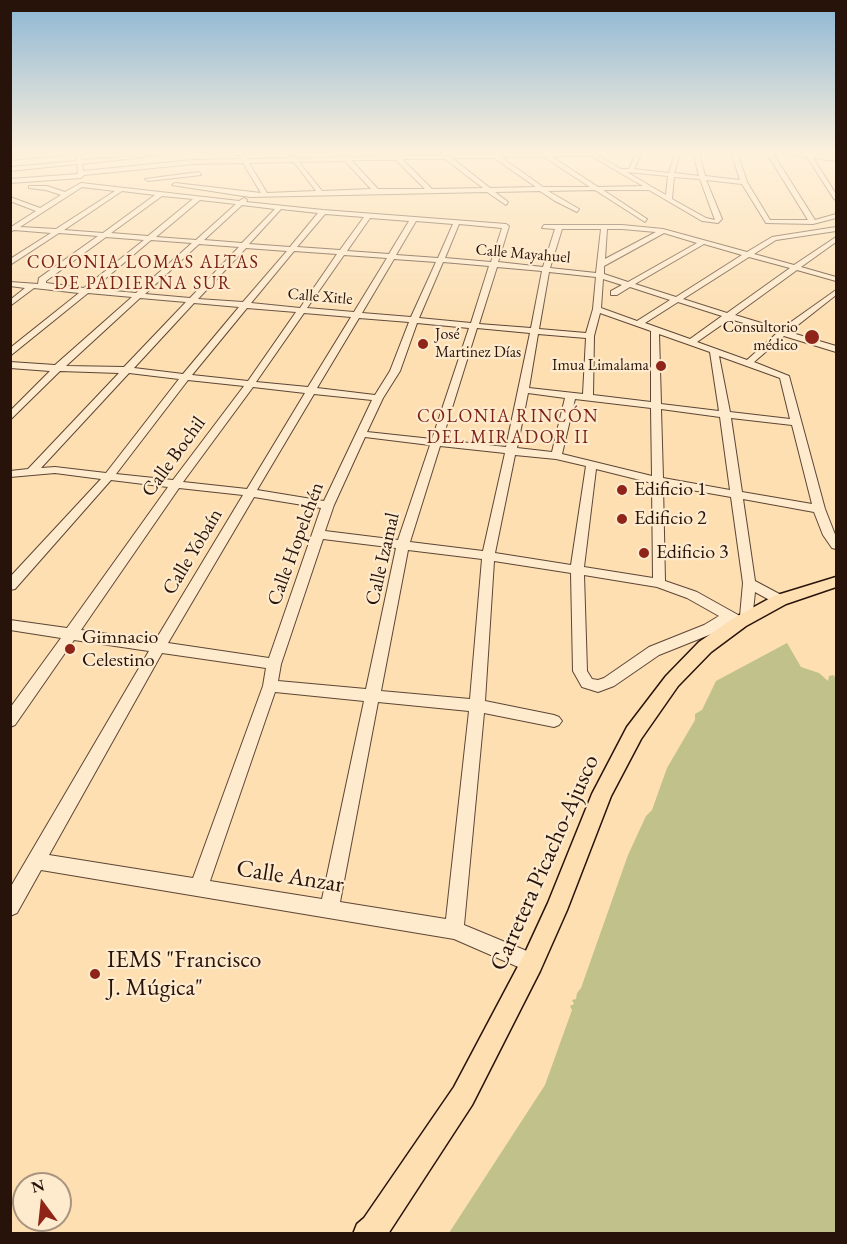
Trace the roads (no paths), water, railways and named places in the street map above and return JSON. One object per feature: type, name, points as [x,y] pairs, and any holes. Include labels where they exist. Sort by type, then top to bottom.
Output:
[{"type":"main road","name":"Carretera Picacho-Ajusco","points":[[367,1233],[374,1228],[463,1096],[532,963],[556,910],[602,794],[634,733],[672,681],[705,647],[739,619],[780,600],[837,582]]},
{"type":"street","points":[[10,263],[89,210]]},
{"type":"street","points":[[46,287],[42,284],[42,280],[138,210]]},
{"type":"street","points":[[10,353],[184,210]]},
{"type":"street","points":[[10,417],[58,368],[233,210]]},
{"type":"street","points":[[32,471],[277,210]]},
{"type":"street","points":[[306,210],[456,224]]},
{"type":"street","points":[[630,210],[645,220]]},
{"type":"street","points":[[687,210],[704,220],[716,222],[719,219],[715,210]]},
{"type":"street","points":[[761,210],[768,222],[813,222],[837,216]]},
{"type":"street","points":[[805,210],[813,222]]},
{"type":"street","points":[[11,229],[42,211]]},
{"type":"street","points":[[10,586],[109,476],[186,376],[323,212]]},
{"type":"street","name":"Calle Bochil","points":[[10,721],[175,485],[250,384],[368,216]]},
{"type":"street","name":"Calle Yobaín","points":[[10,907],[159,646],[413,220]]},
{"type":"street","name":"Calle Izamal","points":[[329,909],[404,545],[506,226],[456,224]]},
{"type":"street","name":"Calle Hopelchén","points":[[199,888],[270,686],[274,664],[328,505],[378,398],[395,371],[414,320],[456,224]]},
{"type":"street","points":[[544,227],[604,229],[641,227],[837,279]]},
{"type":"street","points":[[453,930],[477,706],[488,556],[524,390],[546,269],[559,228]]},
{"type":"street","name":"Calle Mayahuel","points":[[11,229],[493,264],[598,275],[837,349]]},
{"type":"street","points":[[588,397],[590,336],[597,309],[598,275],[602,264],[604,229]]},
{"type":"street","points":[[638,324],[774,238],[837,229]]},
{"type":"street","points":[[602,264],[663,231]]},
{"type":"street","points":[[690,343],[837,239]]},
{"type":"street","points":[[614,293],[703,242]]},
{"type":"street","name":"Calle Xitle","points":[[10,284],[590,336]]},
{"type":"street","points":[[10,304],[32,286]]},
{"type":"street","points":[[748,363],[783,332],[837,292]]},
{"type":"street","points":[[597,309],[778,373],[786,379],[819,509],[834,537]]},
{"type":"street","points":[[655,330],[655,480],[659,583]]},
{"type":"street","points":[[714,351],[749,583],[739,619]]},
{"type":"street","points":[[10,364],[126,370],[378,398]]},
{"type":"street","points":[[524,390],[798,423]]},
{"type":"street","points":[[556,456],[571,395]]},
{"type":"street","points":[[362,434],[556,456],[655,480],[819,509]]},
{"type":"street","points":[[591,466],[577,569],[580,671],[587,683],[598,686],[609,682],[654,651],[739,619]]},
{"type":"street","points":[[10,474],[55,470],[252,493],[328,505]]},
{"type":"street","points":[[317,534],[488,556],[659,583],[692,595],[739,619]]},
{"type":"street","points":[[749,583],[780,600]]},
{"type":"street","points":[[10,625],[274,664]]},
{"type":"street","points":[[270,686],[477,706],[554,721]]},
{"type":"street","name":"Calle Anzar","points":[[35,861],[453,930],[532,963]]},
{"type":"place","name":"Consultorio médico","points":[[812,337]]},
{"type":"place","name":"José Martinez Días","points":[[423,344]]},
{"type":"place","name":"Imua Limalama","points":[[661,366]]},
{"type":"place","name":"Edificio 1","points":[[622,490]]},
{"type":"place","name":"Edificio 2","points":[[622,519]]},
{"type":"place","name":"Edificio 3","points":[[644,553]]},
{"type":"place","name":"Gimnacio Celestino","points":[[70,649]]},
{"type":"place","name":"IEMS \"Francisco J. Múgica\"","points":[[95,974]]},
{"type":"district","name":"COLONIA LOMAS ALTAS DE PADIERNA SUR","points":[[143,273]]},
{"type":"district","name":"COLONIA RINCÓN DEL MIRADOR II","points":[[508,427]]}]
